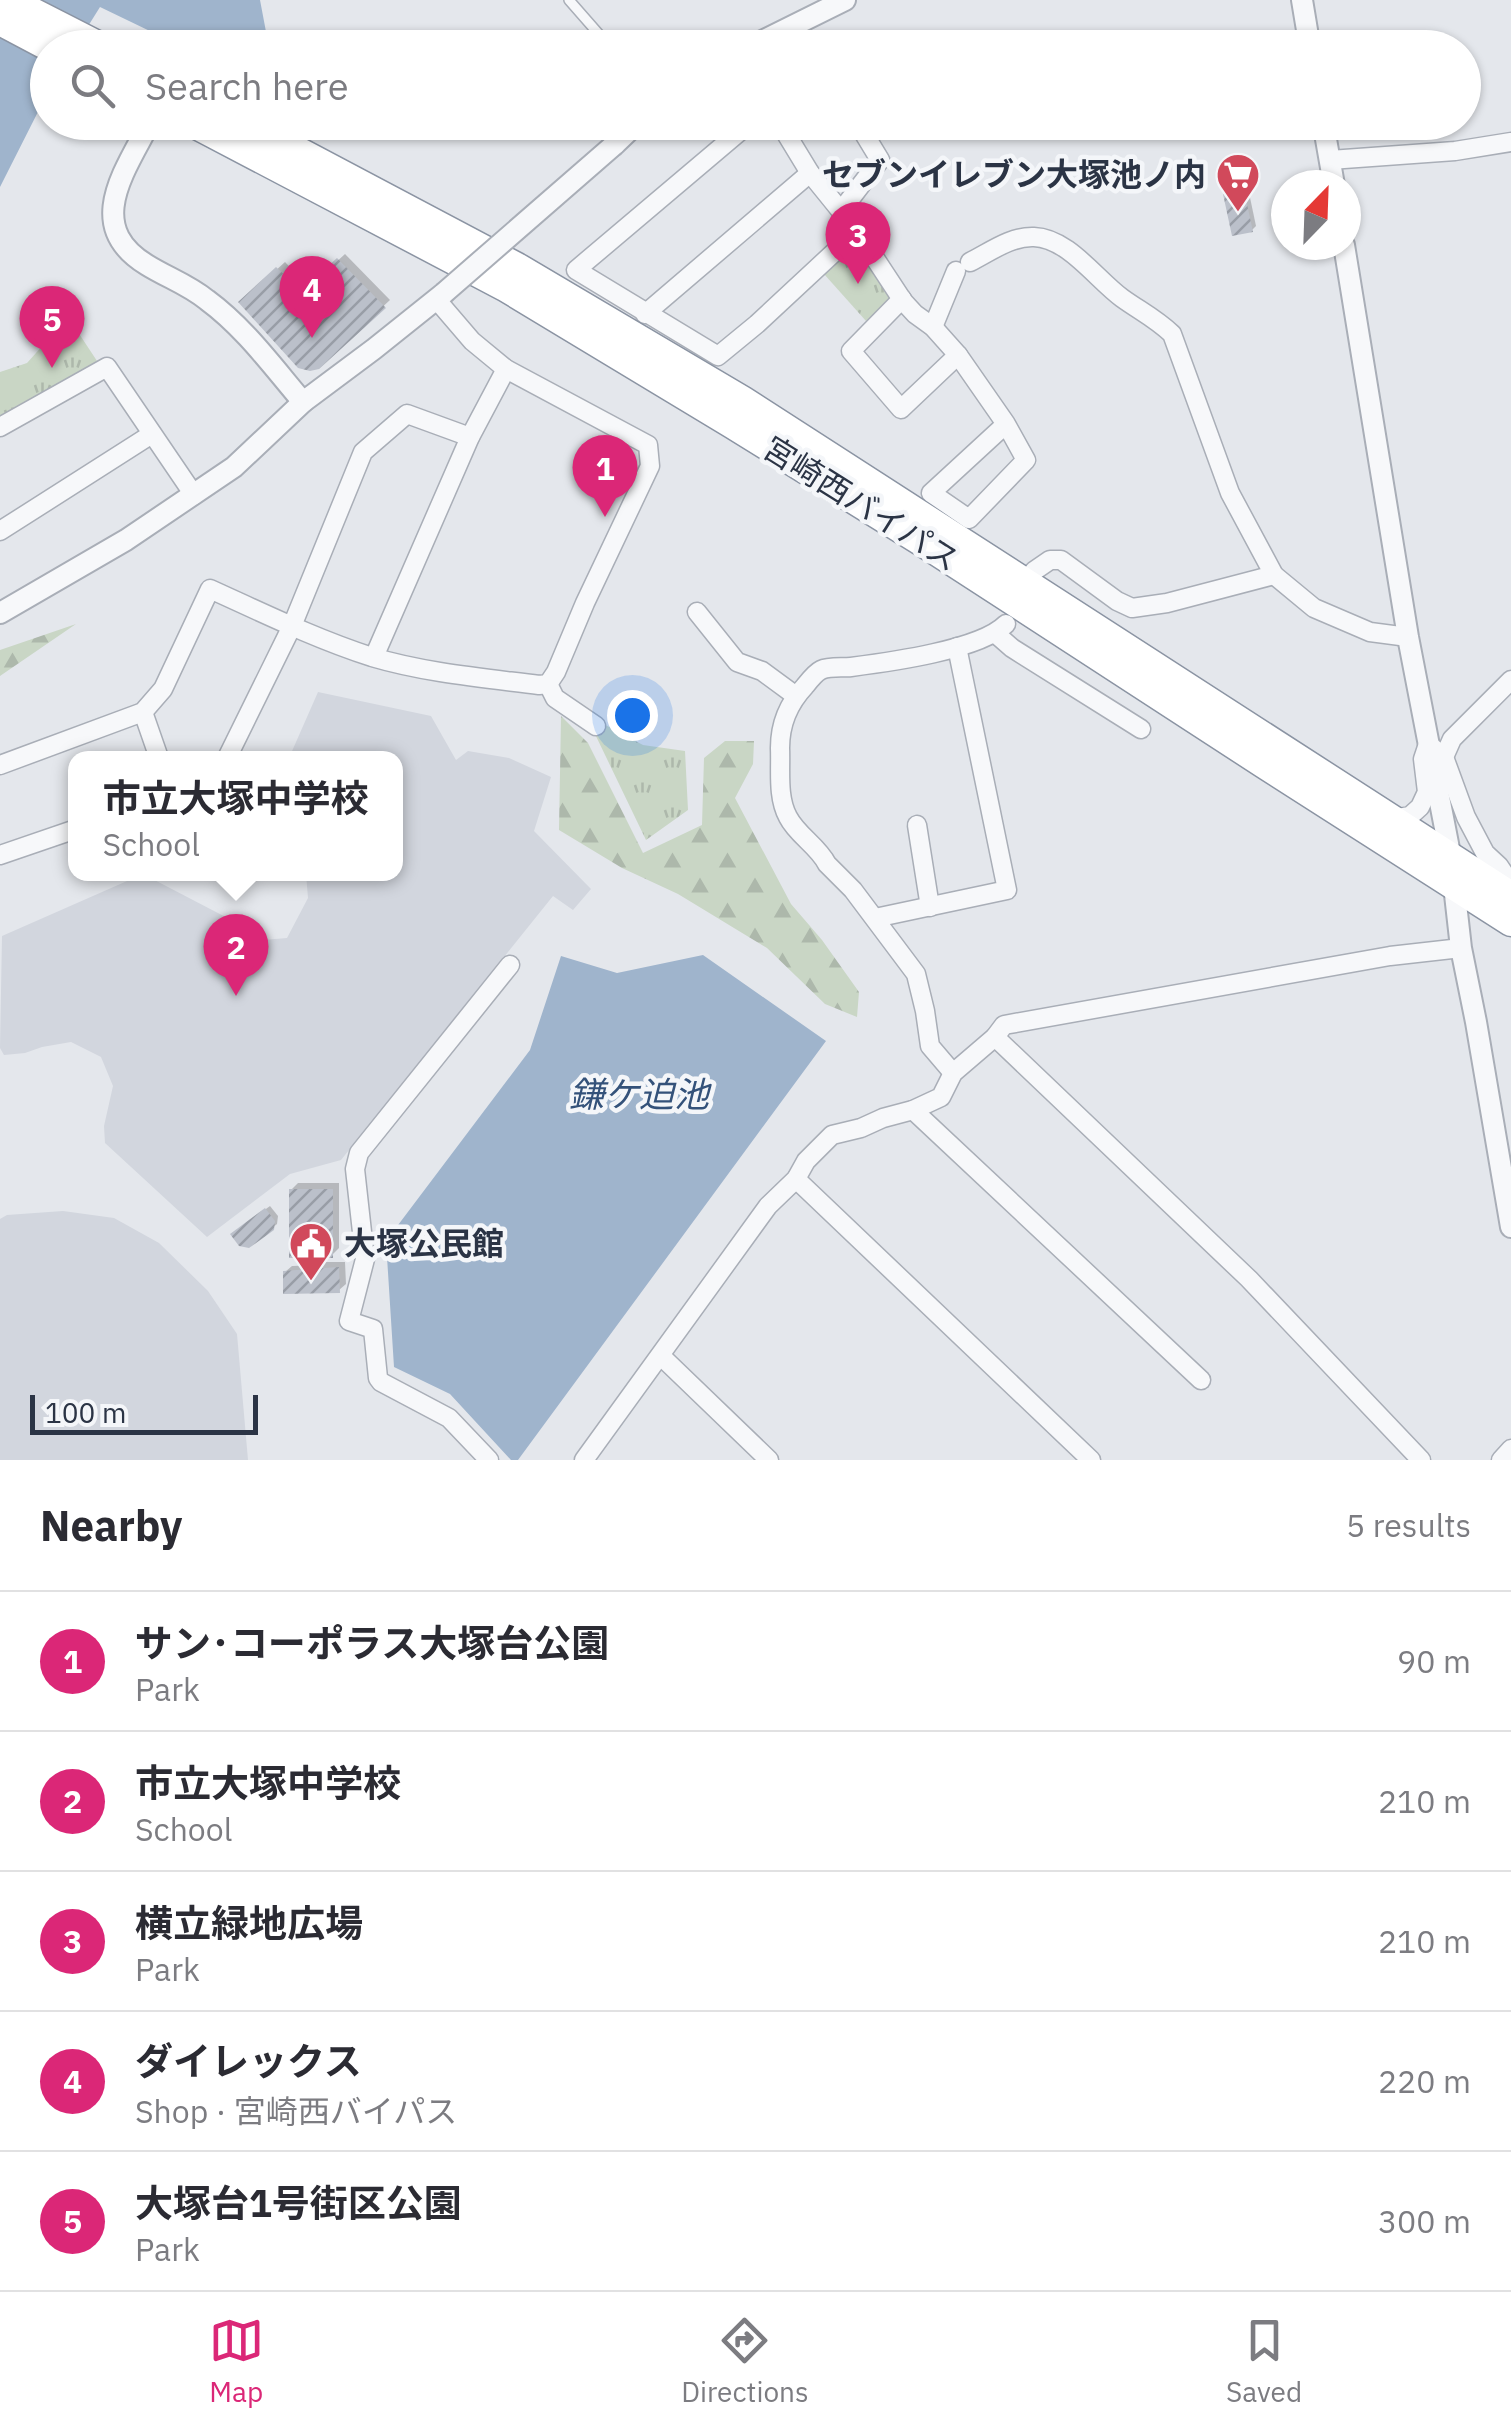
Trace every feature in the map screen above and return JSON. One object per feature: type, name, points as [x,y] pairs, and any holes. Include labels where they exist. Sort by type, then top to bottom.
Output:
[{"type":"highway","points":[[8,0],[67,30]]},
{"type":"highway","points":[[0,22],[30,37]]},
{"type":"highway","name":"宮崎西バイパス","points":[[225,140],[504,286],[924,542],[1264,764],[1452,871],[1511,896]]},
{"type":"highway","name":"宮崎西バイパス","points":[[277,140],[517,268],[742,400],[1382,814],[1511,922]]},
{"type":"street","points":[[784,30],[845,0]]},
{"type":"street","points":[[1302,0],[1307,30]]},
{"type":"street","points":[[141,140],[113,198],[115,229],[124,247],[146,264],[188,285],[238,325],[303,402]]},
{"type":"street","points":[[0,612],[126,540],[234,467],[303,402],[440,296],[619,140]]},
{"type":"street","points":[[729,140],[576,270],[718,356],[857,231]]},
{"type":"street","points":[[789,140],[902,299],[958,355],[1006,424],[1026,460],[969,519],[931,493],[1006,424]]},
{"type":"street","points":[[841,211],[880,160],[868,140]]},
{"type":"street","points":[[1326,140],[1332,170]]},
{"type":"street","points":[[1330,160],[1455,151],[1511,142]]},
{"type":"street","points":[[646,314],[810,173]]},
{"type":"street","points":[[933,327],[963,267],[1008,242],[1041,237],[1070,251],[1121,298],[1172,334],[1230,493],[1274,574],[1314,608],[1370,632],[1408,636]]},
{"type":"street","points":[[1346,260],[1408,636],[1436,750],[1460,948],[1511,1227]]},
{"type":"street","points":[[0,765],[143,712],[163,689],[210,588],[292,626],[374,657],[462,676],[548,684],[650,466],[648,445],[506,369],[472,341],[440,296]]},
{"type":"street","points":[[902,299],[851,351],[901,409],[958,355]]},
{"type":"street","points":[[0,427],[107,367],[194,494]]},
{"type":"street","points":[[374,657],[470,437],[506,369]]},
{"type":"street","points":[[231,751],[292,626],[363,452],[407,414],[470,437]]},
{"type":"street","points":[[0,531],[152,434]]},
{"type":"street","points":[[1034,571],[1050,560],[1061,560],[1132,608],[1168,603],[1274,574]]},
{"type":"street","points":[[697,612],[736,662],[762,670],[796,696]]},
{"type":"street","points":[[953,1073],[930,1046],[916,974],[875,918],[788,816],[781,792],[780,740],[784,715],[822,668],[858,666],[957,647],[1001,629],[1012,648],[1141,730]]},
{"type":"street","points":[[875,918],[1007,890],[957,647]]},
{"type":"street","points":[[1382,814],[1392,820],[1410,816],[1420,806],[1427,792],[1423,759],[1452,738],[1511,680]]},
{"type":"street","points":[[548,684],[555,698],[596,726]]},
{"type":"street","points":[[143,712],[157,751]]},
{"type":"street","points":[[1436,750],[1485,853],[1511,884]]},
{"type":"street","points":[[917,825],[930,906]]},
{"type":"street","points":[[0,855],[68,831]]},
{"type":"street","points":[[584,1460],[768,1206],[796,1179],[806,1161],[832,1135],[913,1110],[941,1097],[953,1073],[1004,1026],[1390,956],[1460,948]]},
{"type":"street","points":[[489,1460],[448,1418],[382,1382],[378,1378],[373,1329],[350,1321],[365,1259],[355,1168],[359,1153],[510,965]]},
{"type":"street","points":[[996,1037],[1248,1279],[1421,1460]]},
{"type":"street","points":[[913,1110],[1201,1380]]},
{"type":"street","points":[[796,1179],[1090,1460]]},
{"type":"street","points":[[661,1356],[769,1460]]},
{"type":"street","points":[[1500,1460],[1511,1448]]},
{"type":"lane","points":[[569,0],[595,30]]},
{"type":"shaded area","points":[[318,692],[431,716],[456,760],[468,751],[509,758],[551,777],[534,831],[591,889],[573,910],[553,896],[341,1160],[290,1174],[207,1237],[105,1143],[104,1126],[113,1086],[101,1057],[71,1042],[4,1055],[0,1048],[2,936],[127,881],[156,881],[263,940],[287,938],[308,898],[307,881],[403,881],[403,751],[292,751]]},
{"type":"shaded area","points":[[63,1211],[114,1218],[159,1243],[208,1291],[237,1334],[248,1460],[0,1460],[0,1219],[7,1215]]},
{"type":"green space","points":[[856,251],[892,294],[866,321],[824,274]]},
{"type":"green space","points":[[72,323],[99,364],[0,418],[0,372],[27,363]]},
{"type":"green space","points":[[76,624],[0,676],[0,650]]},
{"type":"green space","points":[[561,716],[588,743],[643,853],[702,825],[704,758],[725,741],[754,741],[753,764],[735,798],[791,904],[859,992],[857,1017],[825,1004],[767,948],[678,894],[622,868],[559,830]]},
{"type":"green space","points":[[598,721],[643,745],[685,751],[688,810],[646,840],[594,732]]},
{"type":"water","points":[[0,0],[260,0],[266,30],[148,30],[100,7],[86,30],[30,30],[30,128],[0,187]]},
{"type":"water","name":"鎌ケ迫池","points":[[703,955],[826,1041],[518,1460],[511,1460],[450,1394],[394,1367],[386,1241],[530,1050],[561,956],[617,973]]},
{"type":"building","name":"セブンイレブン大塚池ノ内","points":[[1244,190],[1253,232],[1232,236],[1223,194]]},
{"type":"building","points":[[337,258],[386,308],[319,369],[298,368],[238,302],[276,267],[301,291]]},
{"type":"building","points":[[289,1189],[333,1189],[333,1258],[289,1258]]},
{"type":"building","points":[[265,1208],[275,1221],[274,1230],[249,1248],[239,1246],[230,1234]]},
{"type":"building","name":"大塚公民館","points":[[339,1267],[340,1293],[283,1294],[283,1271]]},
{"type":"place","name":"セブンイレブン大塚池ノ内","points":[[1238,213]]},
{"type":"place","name":"横立緑地広場","points":[[858,284]]},
{"type":"place","name":"ダイレックス","points":[[312,338]]},
{"type":"place","name":"大塚台1号街区公園","points":[[52,368]]},
{"type":"place","name":"サン･コーポラス大塚台公園","points":[[605,517]]},
{"type":"place","name":"市立大塚中学校","points":[[236,996]]},
{"type":"place","name":"大塚公民館","points":[[311,1282]]}]
